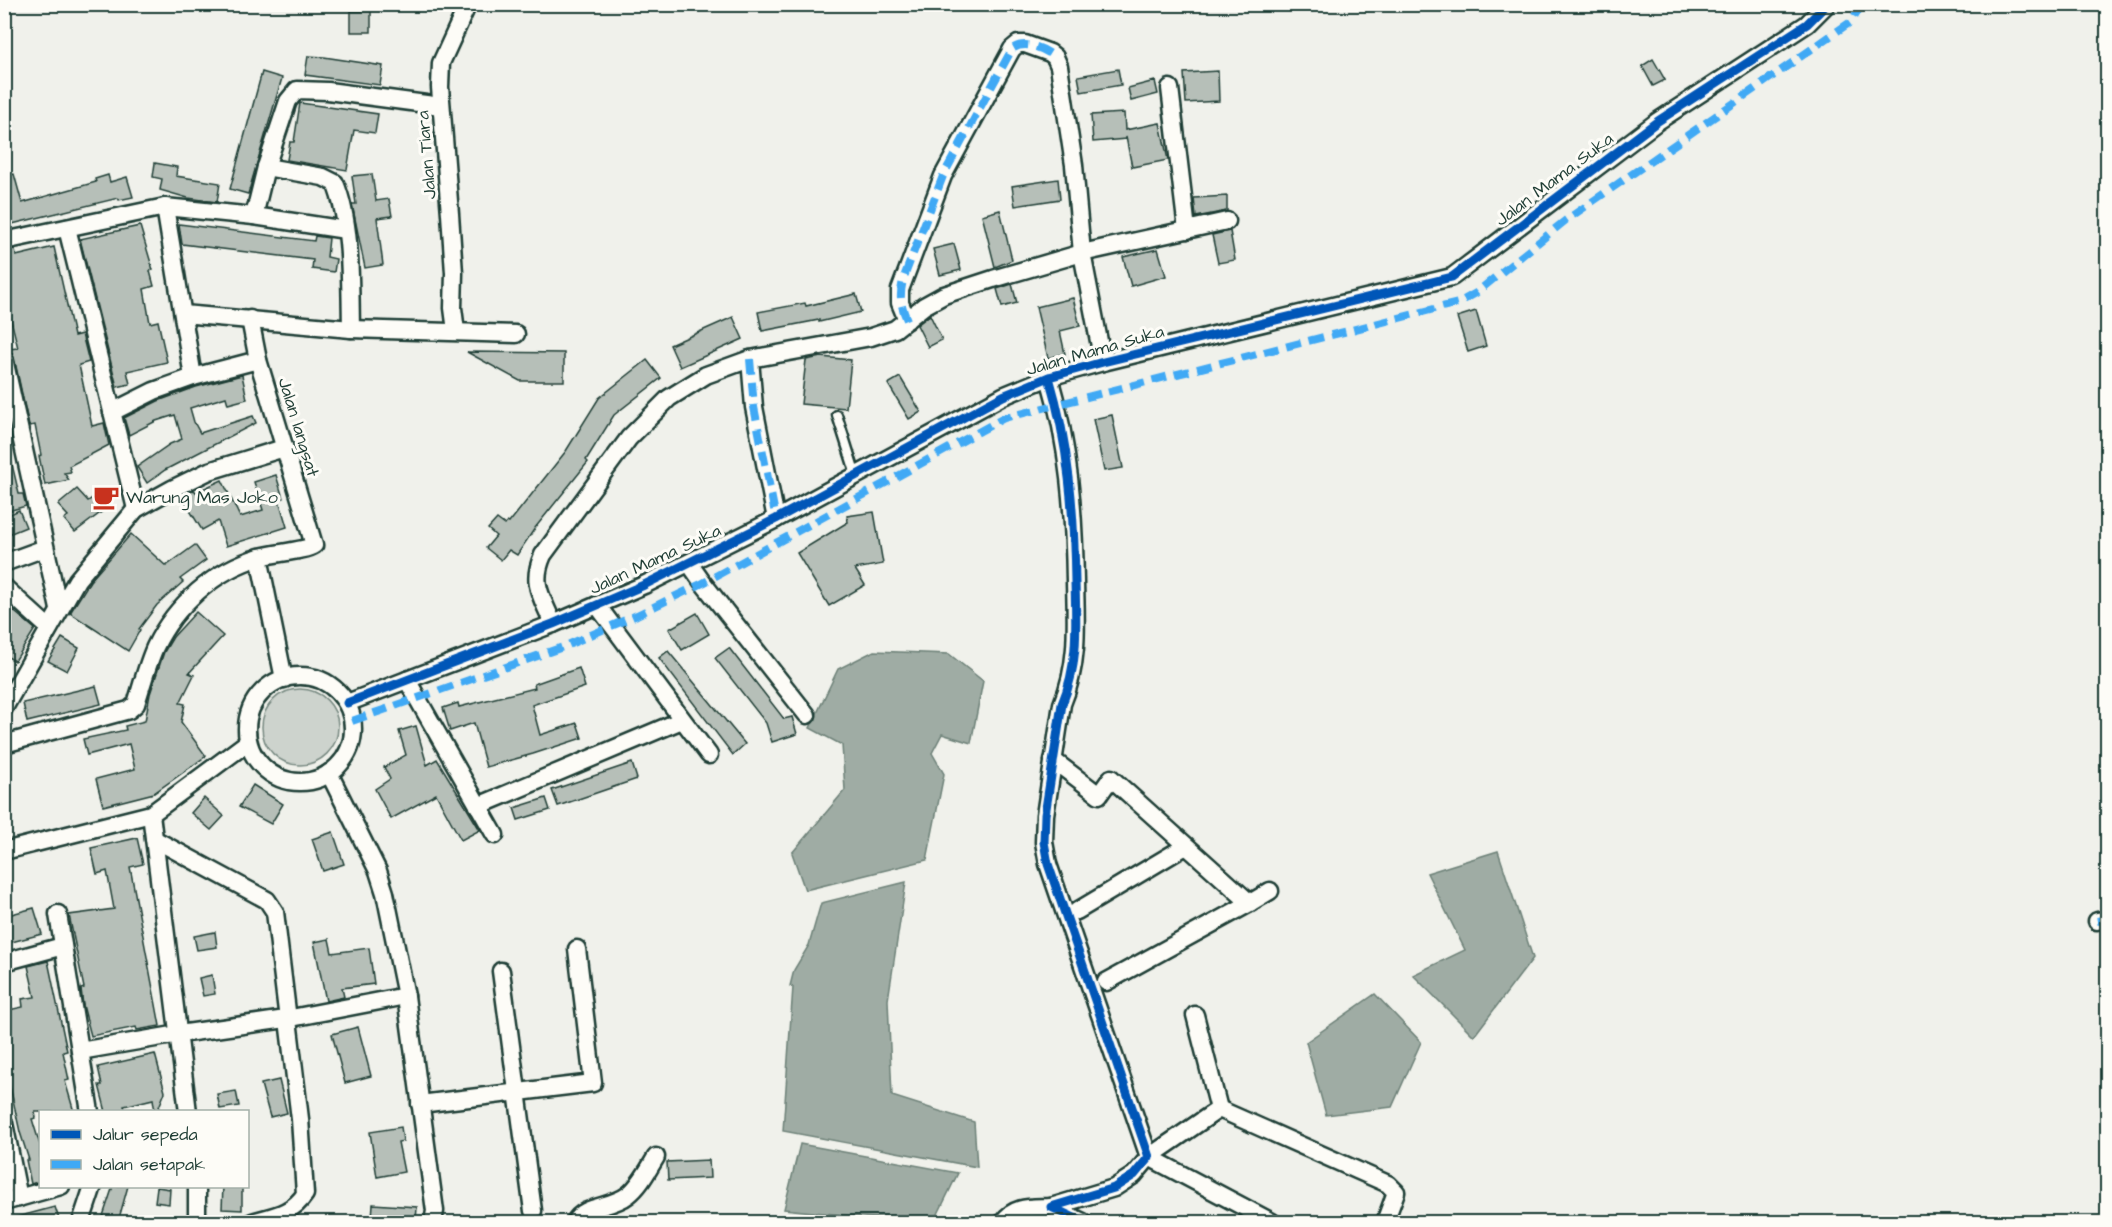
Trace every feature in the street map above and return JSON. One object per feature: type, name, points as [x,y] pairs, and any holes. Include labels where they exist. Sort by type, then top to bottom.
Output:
[{"type":"street","name":"Jalan Tiara","points":[[456,331],[453,308],[454,273],[441,106],[441,63],[468,4]]},
{"type":"street","name":"Jalan Mama Suka","points":[[347,703],[553,624],[689,563],[776,519],[1003,396],[1049,377],[1452,277],[1658,121],[1807,24],[1827,4]]},
{"type":"street","points":[[907,320],[900,303],[900,290],[939,186],[1011,49],[1018,44],[1025,44],[1050,53],[1055,57],[1059,66],[1074,165],[1082,254],[1103,362]]},
{"type":"street","points":[[1170,88],[1187,230]]},
{"type":"street","points":[[254,216],[266,167],[288,101],[297,90],[328,90],[441,106]]},
{"type":"street","points":[[266,167],[323,177],[335,183],[342,199],[346,230],[351,329]]},
{"type":"street","points":[[4,241],[165,207],[254,216],[346,230]]},
{"type":"street","points":[[165,207],[193,377]]},
{"type":"street","points":[[553,624],[536,583],[536,570],[543,555],[629,438],[669,398],[706,375],[750,359],[871,337],[895,329],[924,306],[944,295],[1082,254],[1227,221]]},
{"type":"street","points":[[67,228],[136,509]]},
{"type":"street","points":[[183,314],[351,329],[516,334]]},
{"type":"street","name":"Jalan langsat","points":[[250,319],[258,360],[314,545],[309,549],[259,557]]},
{"type":"street","points":[[4,359],[60,609]]},
{"type":"street","points":[[750,359],[754,407],[776,519]]},
{"type":"street","points":[[112,412],[193,377],[258,360]]},
{"type":"street","points":[[1049,377],[1057,404],[1074,510],[1077,644],[1068,689],[1062,704],[1053,760],[1044,831],[1048,864],[1149,1157],[1272,1222]]},
{"type":"street","points":[[4,708],[77,580],[136,509],[208,471],[284,448]]},
{"type":"street","points":[[4,563],[45,548]]},
{"type":"street","points":[[4,744],[133,708],[154,648],[172,616],[198,590],[231,568],[259,557],[284,679]]},
{"type":"street","points":[[689,563],[807,715]]},
{"type":"street","points":[[4,587],[49,628]]},
{"type":"street","points":[[597,605],[708,755]]},
{"type":"street","points":[[304,677],[332,687],[347,703],[352,722],[352,741],[344,759],[329,773],[306,782],[281,778],[270,773],[260,764],[248,742],[248,723],[254,704],[261,693],[284,679],[304,677]]},
{"type":"street","points":[[407,680],[495,836]]},
{"type":"street","points":[[478,806],[682,720]]},
{"type":"street","points":[[4,851],[150,814],[248,742]]},
{"type":"street","points":[[1053,760],[1099,795],[1111,778],[1250,903]]},
{"type":"street","points":[[329,773],[378,871],[385,893],[406,996],[435,1211],[433,1222]]},
{"type":"street","points":[[150,814],[188,1110]]},
{"type":"street","points":[[154,839],[267,900],[275,912],[286,1019],[300,1119],[305,1194],[299,1203],[288,1212],[252,1222]]},
{"type":"street","points":[[1077,910],[1186,846]]},
{"type":"street","points":[[1106,982],[1270,891]]},
{"type":"street","points":[[58,914],[90,1110]]},
{"type":"street","points":[[4,962],[63,946]]},
{"type":"street","points":[[420,1104],[593,1083],[577,949]]},
{"type":"street","points":[[501,971],[533,1211]]},
{"type":"street","points":[[80,1051],[286,1019],[406,996]]},
{"type":"street","points":[[1195,1015],[1219,1109]]},
{"type":"street","points":[[1003,1222],[1015,1210],[1051,1207],[1114,1188],[1134,1175],[1149,1157],[1219,1109]]},
{"type":"street","points":[[1219,1109],[1388,1184],[1396,1192],[1385,1222]]},
{"type":"street","points":[[4,1123],[12,1200],[54,1188]]},
{"type":"street","points":[[575,1222],[578,1215],[588,1210],[609,1206],[628,1196],[640,1183],[656,1157]]},
{"type":"street","points":[[81,1222],[92,1188]]},
{"type":"street","points":[[195,1222],[197,1188]]},
{"type":"street","points":[[1051,1207],[1083,1222]]},
{"type":"lane","points":[[837,415],[856,475]]},
{"type":"shaded area","points":[[874,651],[949,654],[983,681],[971,743],[942,734],[932,753],[944,774],[927,860],[805,890],[792,853],[845,790],[842,745],[810,728],[838,669]]},
{"type":"shaded area","points":[[300,689],[314,692],[327,700],[335,713],[338,727],[335,741],[327,754],[314,762],[300,765],[286,762],[273,754],[265,741],[262,727],[265,713],[273,700],[286,692]]},
{"type":"shaded area","points":[[1498,851],[1533,958],[1474,1036],[1413,975],[1465,950],[1427,873]]},
{"type":"shaded area","points":[[906,882],[888,1000],[892,1096],[974,1122],[977,1167],[783,1131],[793,987],[790,986],[794,970],[809,945],[821,903]]},
{"type":"shaded area","points":[[1375,994],[1421,1042],[1392,1107],[1326,1115],[1306,1042]]},
{"type":"shaded area","points":[[800,1144],[958,1173],[934,1222],[913,1222],[784,1209]]},
{"type":"shaded area","points":[[785,1216],[846,1222],[786,1222]]},
{"type":"building","points":[[351,11],[371,11],[371,32],[351,32]]},
{"type":"building","points":[[308,56],[383,66],[380,85],[305,75]]},
{"type":"building","points":[[1653,59],[1665,80],[1653,86],[1642,66]]},
{"type":"building","points":[[1118,69],[1121,85],[1081,92],[1078,76]]},
{"type":"building","points":[[1218,71],[1219,101],[1186,103],[1184,73]]},
{"type":"building","points":[[262,72],[282,78],[248,194],[230,189]]},
{"type":"building","points":[[1155,81],[1158,94],[1131,101],[1128,88]]},
{"type":"building","points":[[300,103],[378,114],[375,133],[354,130],[347,170],[287,160],[290,142],[294,142]]},
{"type":"building","points":[[1124,113],[1125,130],[1160,123],[1168,160],[1132,167],[1126,137],[1126,139],[1093,142],[1091,115]]},
{"type":"building","points":[[155,163],[177,167],[176,176],[220,183],[217,202],[188,198],[160,190],[162,179],[153,177]]},
{"type":"building","points":[[14,174],[22,203],[96,182],[95,179],[108,175],[110,182],[127,177],[133,197],[119,200],[118,198],[4,226],[4,205],[9,204],[4,176]]},
{"type":"building","points":[[372,174],[376,201],[389,199],[392,216],[377,218],[383,265],[365,268],[352,204],[356,204],[352,176]]},
{"type":"building","points":[[1058,179],[1060,199],[1015,206],[1012,186]]},
{"type":"building","points":[[1227,196],[1227,211],[1196,217],[1194,198]]},
{"type":"building","points":[[1000,210],[1012,260],[995,267],[982,215]]},
{"type":"building","points":[[179,224],[314,241],[315,236],[329,238],[327,257],[336,259],[334,272],[312,269],[313,260],[182,244]]},
{"type":"building","points":[[140,226],[153,270],[150,271],[154,286],[144,289],[150,323],[158,321],[167,362],[127,371],[130,384],[117,387],[80,239]]},
{"type":"building","points":[[1230,231],[1235,260],[1218,263],[1212,235]]},
{"type":"building","points":[[954,244],[961,270],[940,275],[933,249]]},
{"type":"building","points":[[54,247],[74,336],[82,334],[89,362],[79,365],[92,426],[104,423],[109,445],[69,466],[71,472],[64,473],[69,480],[45,485],[35,425],[29,426],[14,357],[7,349],[18,348],[4,292],[4,251],[15,249],[16,256]]},
{"type":"building","points":[[1158,249],[1166,276],[1131,286],[1123,257]]},
{"type":"building","points":[[1012,284],[1017,303],[1002,307],[997,289]]},
{"type":"building","points":[[856,294],[861,312],[819,322],[819,320],[762,331],[758,312],[805,303],[806,306]]},
{"type":"building","points":[[1073,298],[1080,326],[1060,331],[1065,354],[1048,358],[1036,307]]},
{"type":"building","points":[[1476,311],[1486,346],[1468,352],[1457,317]]},
{"type":"building","points":[[930,315],[942,340],[928,347],[917,325]]},
{"type":"building","points":[[733,317],[743,339],[680,367],[670,345]]},
{"type":"building","points":[[467,352],[564,353],[564,381],[520,381]]},
{"type":"building","points":[[821,357],[851,360],[846,408],[801,404],[806,360]]},
{"type":"building","points":[[647,360],[661,378],[614,415],[586,460],[588,462],[535,528],[517,555],[509,550],[501,560],[486,548],[496,536],[488,529],[497,519],[505,525],[509,523],[566,451],[599,398]]},
{"type":"building","points":[[242,375],[247,399],[228,404],[226,397],[190,408],[194,422],[200,433],[253,416],[256,423],[165,470],[147,483],[137,467],[170,444],[182,439],[175,415],[156,421],[129,435],[124,418],[158,401],[196,387]]},
{"type":"building","points":[[900,377],[921,412],[909,419],[888,384]]},
{"type":"building","points":[[1112,415],[1123,468],[1104,471],[1093,419]]},
{"type":"building","points":[[10,456],[19,494],[23,494],[26,506],[8,511],[4,499],[4,457]]},
{"type":"building","points":[[276,475],[283,498],[279,500],[287,527],[226,546],[218,521],[202,530],[181,496],[222,480],[240,517],[263,510],[254,482]]},
{"type":"building","points":[[77,489],[88,501],[98,494],[108,507],[75,532],[64,519],[68,516],[58,505]]},
{"type":"building","points":[[19,510],[26,527],[4,536],[4,517]]},
{"type":"building","points":[[874,512],[883,564],[855,569],[865,585],[829,606],[797,553],[848,522],[847,516]]},
{"type":"building","points":[[131,534],[166,566],[195,545],[206,560],[180,579],[183,582],[157,605],[139,629],[128,651],[70,613],[90,581]]},
{"type":"building","points":[[4,603],[35,629],[15,661],[4,655]]},
{"type":"building","points":[[196,612],[223,636],[189,673],[194,675],[180,703],[185,704],[181,722],[206,756],[154,793],[103,806],[96,779],[135,769],[129,744],[87,755],[83,739],[126,730],[125,726],[145,721],[150,694],[164,652],[173,637]]},
{"type":"building","points":[[697,613],[709,634],[682,650],[669,629]]},
{"type":"building","points":[[62,638],[79,648],[67,671],[48,661]]},
{"type":"building","points":[[729,648],[784,719],[792,717],[797,734],[772,742],[766,723],[715,658]]},
{"type":"building","points":[[668,651],[745,744],[733,755],[659,658]]},
{"type":"building","points":[[579,668],[585,687],[532,705],[540,735],[577,723],[582,738],[486,767],[474,723],[450,731],[443,708],[458,703],[459,707],[535,688],[534,684]]},
{"type":"building","points":[[96,686],[101,704],[27,722],[23,703]]},
{"type":"building","points":[[416,726],[427,765],[437,759],[480,830],[461,840],[436,794],[391,819],[375,789],[390,779],[384,767],[406,755],[399,731]]},
{"type":"building","points":[[632,763],[637,779],[558,806],[552,790]]},
{"type":"building","points":[[253,785],[283,804],[271,824],[239,807]]},
{"type":"building","points":[[204,798],[224,816],[211,830],[191,813]]},
{"type":"building","points":[[546,798],[550,810],[518,820],[514,808]]},
{"type":"building","points":[[333,832],[344,864],[323,871],[312,839]]},
{"type":"building","points":[[137,838],[143,864],[130,867],[160,1026],[137,1030],[136,1027],[91,1036],[83,1005],[81,989],[84,988],[69,915],[114,909],[107,871],[97,874],[91,848]]},
{"type":"building","points":[[34,908],[42,934],[4,944],[4,916]]},
{"type":"building","points":[[215,932],[217,947],[197,950],[194,936]]},
{"type":"building","points":[[329,939],[332,953],[369,948],[374,984],[342,988],[344,997],[326,1001],[314,942]]},
{"type":"building","points":[[48,961],[67,1051],[63,1052],[69,1080],[65,1081],[73,1110],[35,1112],[36,1118],[32,1119],[39,1142],[39,1181],[31,1184],[26,1160],[29,1160],[20,1132],[4,1059],[4,1037],[9,1036],[4,1011],[23,1007],[22,999],[35,997],[28,966]]},
{"type":"building","points":[[212,975],[215,994],[203,996],[199,978]]},
{"type":"building","points":[[358,1027],[371,1076],[345,1083],[332,1034]]},
{"type":"building","points":[[155,1054],[165,1092],[158,1110],[155,1110],[153,1099],[124,1106],[125,1110],[105,1110],[99,1085],[102,1085],[98,1067]]},
{"type":"building","points":[[279,1080],[287,1113],[270,1117],[261,1084]]},
{"type":"building","points":[[236,1091],[239,1106],[220,1109],[217,1094]]},
{"type":"building","points":[[401,1127],[403,1141],[398,1142],[404,1172],[377,1177],[370,1132]]},
{"type":"building","points":[[709,1160],[710,1178],[668,1180],[667,1162]]},
{"type":"building","points":[[112,1188],[127,1188],[118,1222],[101,1222]]},
{"type":"building","points":[[157,1188],[170,1189],[169,1204],[155,1202]]},
{"type":"building","points":[[223,1188],[242,1188],[242,1210],[222,1209]]},
{"type":"building","points":[[373,1204],[417,1207],[416,1221],[372,1218]]},
{"type":"building","points":[[55,1207],[60,1222],[13,1222],[13,1218]]},
{"type":"marked path","points":[[352,721],[563,647],[637,615],[703,583],[1004,418],[1458,303],[1476,293],[1566,220],[1852,21],[1862,4]]},
{"type":"marked path","points":[[907,320],[901,299],[902,283],[943,176],[1012,49],[1023,45],[1034,46],[1055,57]]},
{"type":"marked path","points":[[750,359],[754,407],[776,519]]},
{"type":"marked path","points":[[2097,921],[2108,919]]},
{"type":"cycle path","points":[[347,703],[553,624],[644,585],[776,519],[1003,396],[1049,377],[1452,277],[1658,121],[1807,24],[1827,4]]},
{"type":"cycle path","points":[[1049,377],[1056,402],[1069,479],[1076,629],[1074,659],[1062,704],[1045,815],[1044,842],[1048,864],[1149,1157],[1134,1175],[1114,1188],[1051,1207],[1083,1222]]},
{"type":"place","name":"Warung Mas Joko","points":[[106,497]]}]
